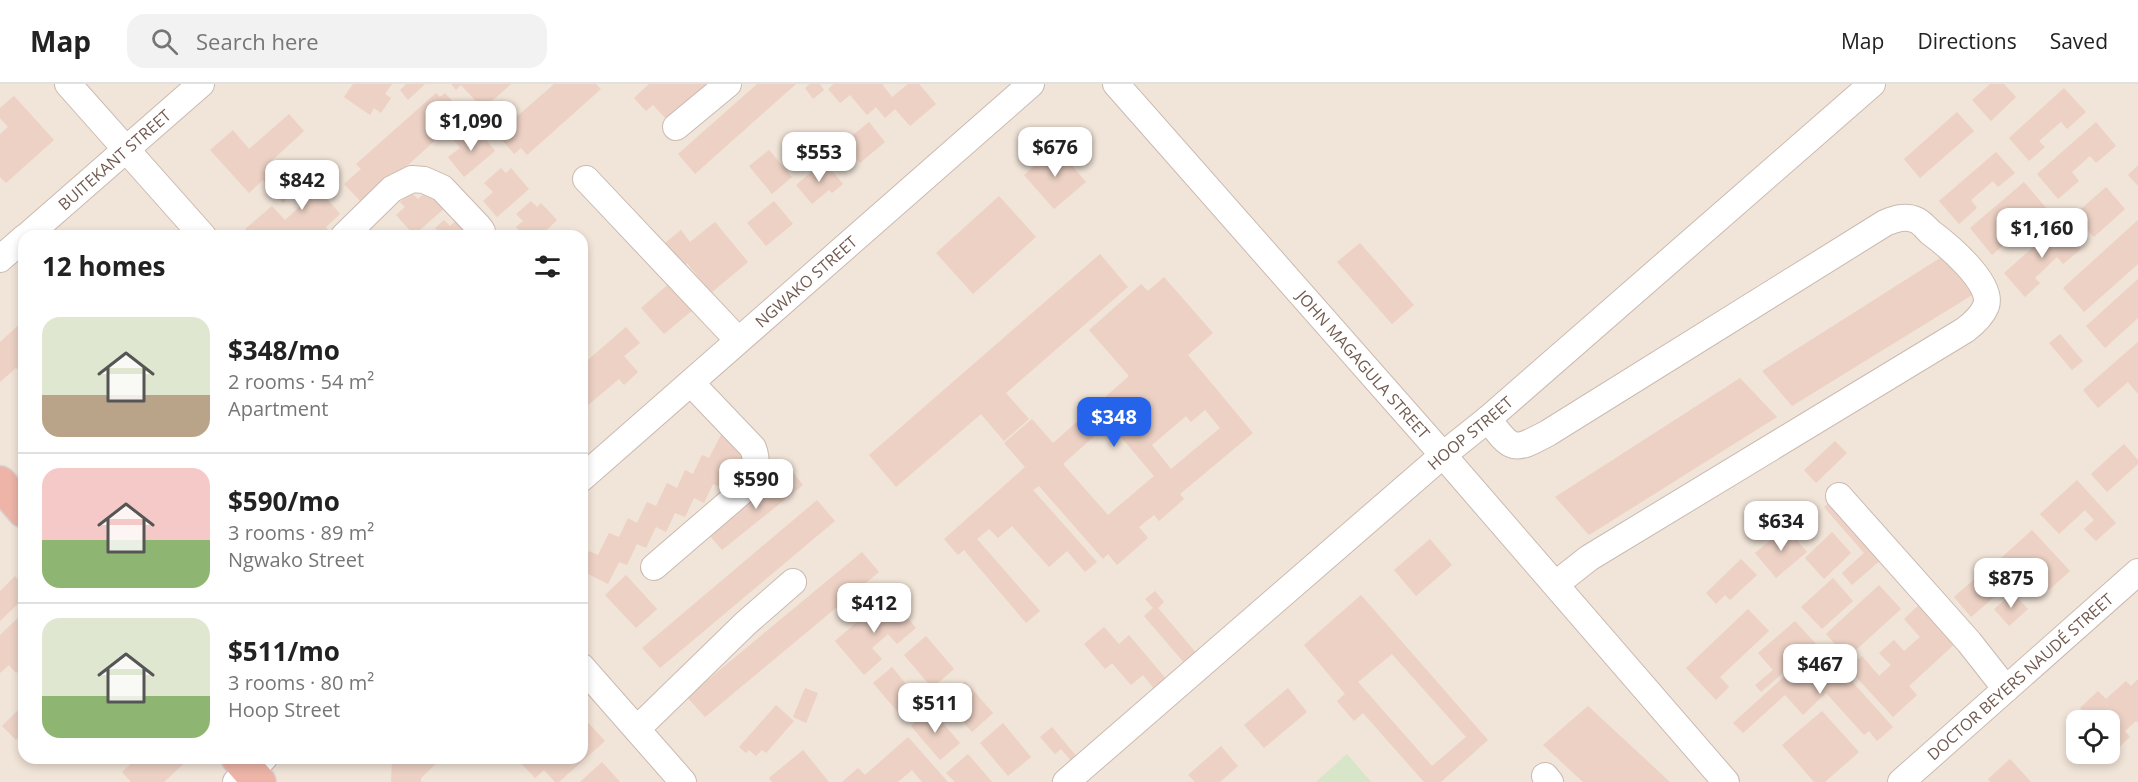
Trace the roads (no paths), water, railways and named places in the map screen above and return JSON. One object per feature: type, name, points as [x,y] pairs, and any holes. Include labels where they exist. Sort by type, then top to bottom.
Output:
[{"type":"highway","points":[[0,483],[18,503]]},
{"type":"street","points":[[68,84],[198,230]]},
{"type":"street","name":"BUITEKANT STREET","points":[[34,230],[201,84]]},
{"type":"street","points":[[676,127],[728,84]]},
{"type":"street","name":"NGWAKO STREET","points":[[588,473],[1031,84]]},
{"type":"street","name":"JOHN MAGAGULA STREET","points":[[1116,84],[1556,584],[1726,782]]},
{"type":"street","name":"HOOP STREET","points":[[1066,782],[1443,455],[1488,419],[1872,84]]},
{"type":"street","points":[[350,230],[392,189],[412,179],[424,180],[442,188],[481,230]]},
{"type":"street","points":[[586,179],[738,340]]},
{"type":"street","points":[[1488,419],[1504,440],[1512,446],[1524,446],[1885,223],[1899,217],[1916,220],[1948,247],[1971,270],[1986,293],[1987,305],[1965,330],[1589,558],[1556,584]]},
{"type":"street","name":"BUITEKANT STREET","points":[[0,259],[18,244]]},
{"type":"street","points":[[654,567],[746,488],[757,472],[753,448],[691,383]]},
{"type":"street","points":[[1839,496],[1969,642],[2006,689]]},
{"type":"street","name":"DOCTOR BEYERS NAUDÉ STREET","points":[[1901,782],[2138,572]]},
{"type":"street","points":[[637,729],[746,623],[793,582]]},
{"type":"street","points":[[588,674],[683,782]]}]
